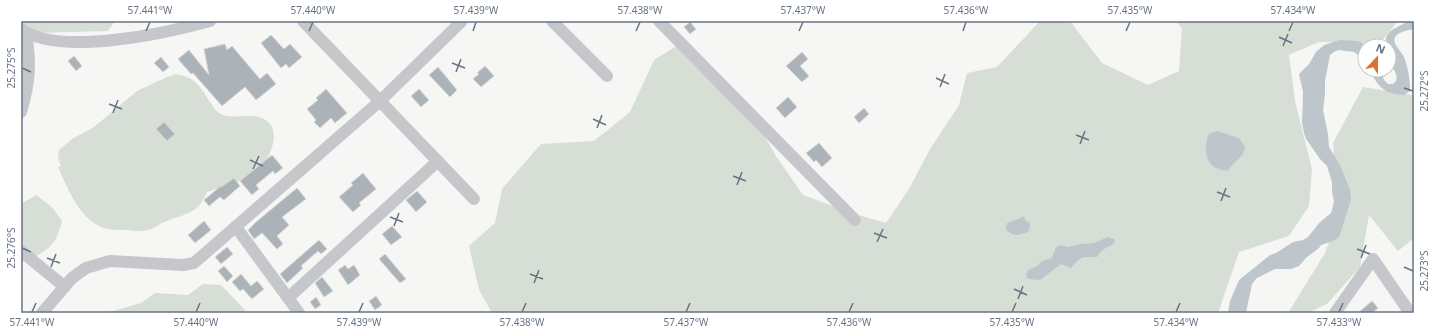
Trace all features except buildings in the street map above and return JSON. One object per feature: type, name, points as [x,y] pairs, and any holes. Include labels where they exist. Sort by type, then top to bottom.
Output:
[{"type":"street","points":[[24,31],[37,37],[60,41],[84,42],[126,39],[166,32],[210,21]]},
{"type":"street","points":[[303,21],[474,199]]},
{"type":"street","points":[[42,313],[72,278],[86,268],[110,261],[184,265],[194,263],[380,101],[462,21]]},
{"type":"street","points":[[552,21],[607,76]]},
{"type":"street","points":[[659,21],[855,220]]},
{"type":"street","points":[[21,112],[28,91],[30,57],[24,31]]},
{"type":"street","points":[[288,298],[438,161]]},
{"type":"street","points":[[236,227],[299,313]]},
{"type":"street","points":[[21,251],[65,287]]},
{"type":"street","points":[[1335,313],[1373,259],[1410,313]]},
{"type":"shaded area","points":[[21,21],[115,21],[108,31],[35,33],[21,23]]},
{"type":"shaded area","points":[[1040,21],[1070,21],[1102,63],[1148,85],[1179,71],[1182,28],[1175,21],[1398,21],[1384,38],[1357,38],[1357,43],[1319,42],[1289,55],[1295,101],[1312,169],[1309,206],[1289,236],[1239,252],[1218,313],[492,313],[479,290],[469,246],[495,223],[502,189],[541,144],[594,141],[630,112],[654,60],[678,45],[754,118],[776,156],[803,195],[852,213],[886,223],[909,189],[930,149],[959,105],[967,73],[997,67]]},
{"type":"shaded area","points":[[1408,21],[1414,21],[1414,29],[1399,34],[1395,38],[1386,38],[1392,30]]},
{"type":"shaded area","points":[[1340,40],[1357,41],[1357,54],[1354,52],[1338,50],[1330,55],[1325,81],[1323,110],[1329,147],[1340,165],[1350,190],[1351,200],[1339,237],[1333,241],[1321,245],[1299,266],[1291,269],[1275,269],[1257,278],[1252,284],[1246,313],[1228,313],[1230,301],[1239,280],[1270,255],[1276,253],[1293,242],[1303,240],[1308,237],[1319,223],[1331,213],[1334,202],[1332,182],[1327,166],[1320,159],[1306,139],[1304,133],[1302,123],[1303,92],[1299,74],[1309,64],[1316,52],[1324,45]]},
{"type":"shaded area","points":[[1397,47],[1404,57],[1407,65],[1410,91],[1404,95],[1391,93],[1382,88],[1374,78],[1383,78],[1388,84],[1393,84],[1397,79]]},
{"type":"shaded area","points":[[176,74],[188,77],[196,83],[219,113],[229,116],[258,117],[264,119],[270,124],[274,139],[269,156],[259,170],[251,176],[207,192],[204,199],[196,209],[151,229],[145,231],[115,230],[97,225],[84,214],[73,199],[58,167],[61,166],[58,159],[59,150],[72,139],[94,127],[137,91]]},
{"type":"shaded area","points":[[1363,87],[1412,95],[1414,92],[1414,238],[1398,251],[1369,215],[1360,267],[1327,304],[1307,313],[1288,313],[1325,253],[1339,215],[1333,143]]},
{"type":"shaded area","points":[[1217,131],[1239,138],[1245,147],[1243,154],[1227,171],[1219,169],[1209,162],[1206,154],[1206,145],[1209,134]]},
{"type":"shaded area","points":[[36,195],[52,207],[62,221],[58,235],[49,248],[32,258],[21,250],[21,204]]},
{"type":"shaded area","points":[[1024,216],[1025,220],[1030,223],[1029,231],[1016,235],[1008,232],[1006,229],[1007,223]]},
{"type":"shaded area","points":[[1108,237],[1114,239],[1115,242],[1101,251],[1097,257],[1084,257],[1078,260],[1071,268],[1061,264],[1040,280],[1028,279],[1026,275],[1028,270],[1037,266],[1042,261],[1052,258],[1055,249],[1059,245],[1068,247],[1094,243]]},
{"type":"shaded area","points":[[203,284],[221,285],[245,310],[244,313],[106,313],[141,303],[155,293],[188,295]]}]
